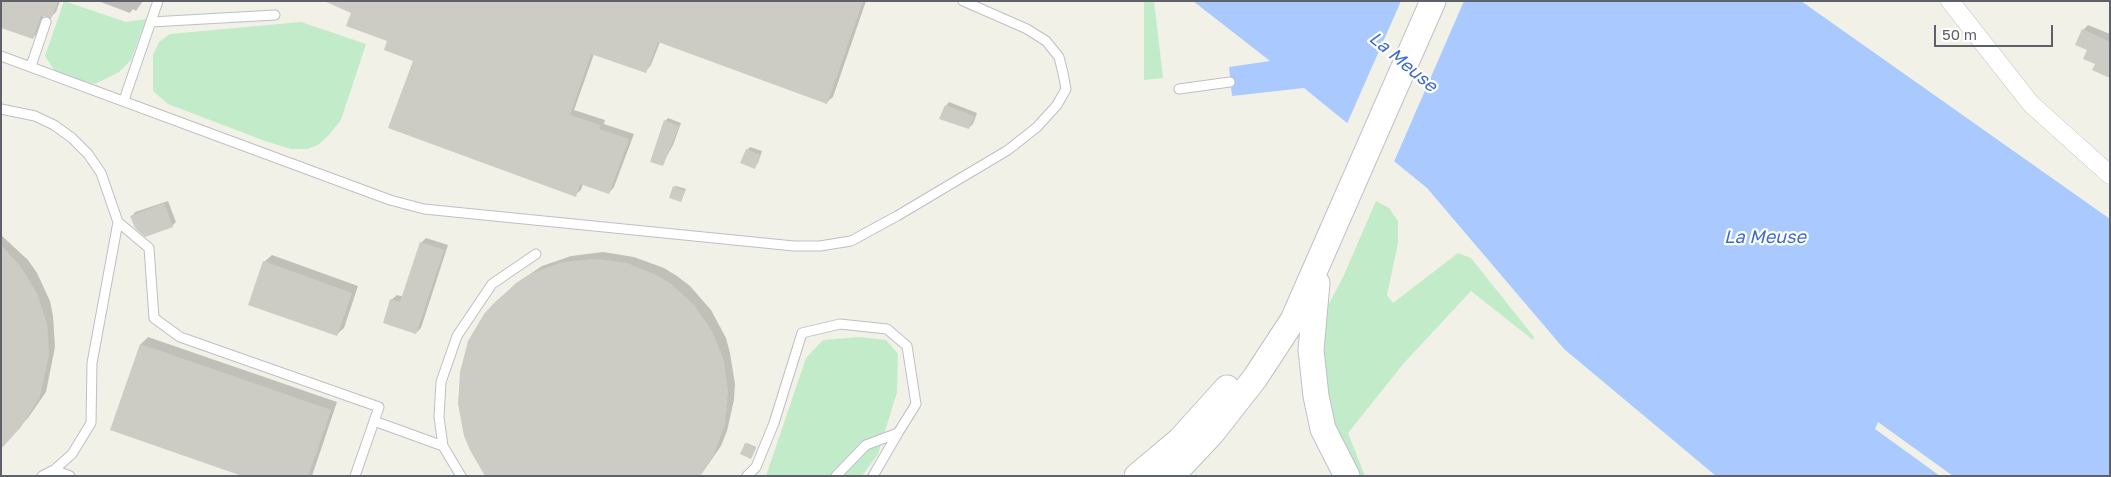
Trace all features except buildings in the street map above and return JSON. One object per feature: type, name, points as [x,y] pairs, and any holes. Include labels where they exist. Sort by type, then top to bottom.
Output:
[{"type":"main road","points":[[1169,476],[1212,433],[1255,378],[1293,320],[1433,1]]},
{"type":"main road","points":[[1137,476],[1180,440],[1222,395],[1256,351],[1318,260]]},
{"type":"main road","points":[[1318,260],[1311,350],[1316,396],[1323,429],[1347,476]]},
{"type":"street","points":[[1950,1],[2032,104],[2110,175]]},
{"type":"lane","points":[[124,100],[158,1]]},
{"type":"lane","points":[[1,56],[390,200],[424,209],[794,246],[820,246],[851,241],[906,211],[1008,150],[1037,127],[1058,105],[1066,89],[1063,72],[1059,57],[1046,41],[1027,29],[963,1]]},
{"type":"lane","points":[[151,22],[275,15]]},
{"type":"lane","points":[[31,66],[46,22]]},
{"type":"lane","points":[[1178,89],[1230,82]]},
{"type":"lane","points":[[1,109],[35,116],[54,124],[72,138],[88,154],[101,173],[118,222],[92,363],[91,423],[72,454],[54,470],[42,476]]},
{"type":"lane","points":[[118,222],[148,248],[154,318],[180,338],[379,407],[355,476]]},
{"type":"lane","points":[[461,476],[443,446],[439,417],[441,382],[457,336],[492,284],[536,254]]},
{"type":"lane","points":[[748,476],[756,466],[774,423],[802,333],[840,324],[888,329],[907,346],[916,404],[873,476]]},
{"type":"lane","points":[[374,421],[443,446]]},
{"type":"lane","points":[[836,476],[866,446],[898,433]]},
{"type":"lane","points":[[54,470],[70,476]]},
{"type":"green space","points":[[64,1],[126,22],[146,19],[131,60],[119,72],[95,84],[56,73],[45,56]]},
{"type":"green space","points":[[1144,1],[1154,1],[1163,78],[1144,80]]},
{"type":"green space","points":[[301,22],[366,44],[341,120],[318,145],[307,149],[291,149],[265,141],[168,104],[153,91],[153,55],[159,42],[170,34]]},
{"type":"green space","points":[[1376,201],[1389,208],[1398,221],[1398,243],[1387,295],[1393,303],[1458,253],[1471,258],[1534,337],[1533,340],[1471,291],[1404,363],[1348,433],[1365,476],[1356,476],[1336,431],[1322,365],[1322,317],[1344,275]]},
{"type":"green space","points":[[859,337],[886,340],[898,354],[897,392],[878,454],[862,476],[766,476],[806,358],[823,340]]},
{"type":"water","name":"La Meuse","points":[[1193,1],[1801,1],[2110,219],[2110,476],[1953,476],[1878,422],[1875,429],[1940,476],[1716,476],[1564,349],[1427,188],[1304,88],[1232,96],[1229,67],[1270,61]]},
{"type":"pier","points":[[1401,1],[1464,1],[1393,164],[1346,126]]}]
